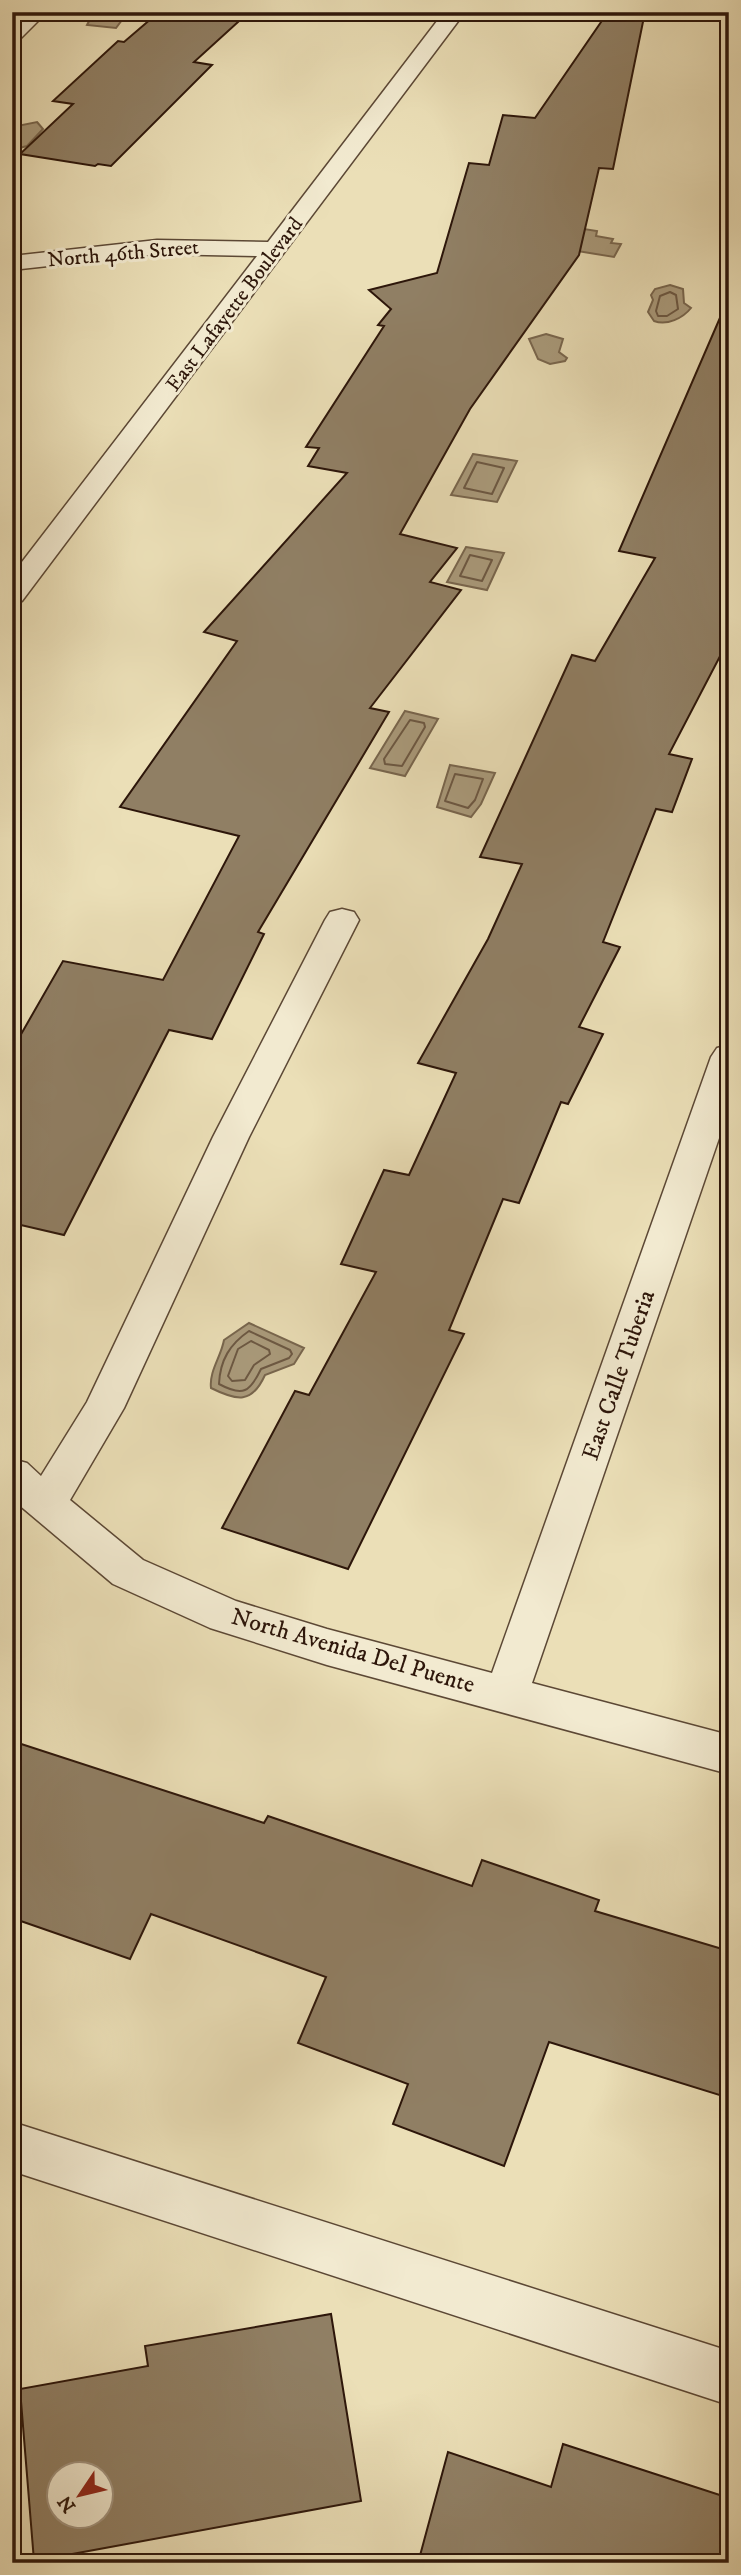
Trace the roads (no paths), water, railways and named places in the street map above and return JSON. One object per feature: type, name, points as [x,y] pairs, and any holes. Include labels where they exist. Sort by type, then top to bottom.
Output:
[{"type":"street","points":[[12,36],[37,12]]},
{"type":"street","name":"East Lafayette Boulevard","points":[[12,595],[455,12]]},
{"type":"street","name":"North 46th Street","points":[[12,263],[157,247],[276,249]]},
{"type":"street","points":[[47,1502],[104,1408],[231,1137],[342,920]]},
{"type":"street","name":"East Calle Tuberia","points":[[507,1693],[729,1057]]},
{"type":"street","name":"North Avenida Del Puente","points":[[12,1475],[128,1572],[225,1615],[327,1647],[507,1693],[729,1755]]},
{"type":"street","points":[[12,2147],[729,2378]]},
{"type":"water","points":[[94,12],[128,12],[116,28],[87,25]]},
{"type":"water","points":[[37,122],[43,129],[27,146],[12,150],[12,127]]},
{"type":"water","points":[[558,225],[597,231],[596,236],[613,239],[611,243],[621,244],[614,257],[547,246]]},
{"type":"water","points":[[670,285],[683,289],[684,303],[691,308],[674,320],[654,321],[648,312],[653,300],[651,295],[655,289]]},
{"type":"water","points":[[546,334],[563,339],[559,352],[567,358],[565,361],[550,364],[538,359],[529,339]]},
{"type":"water","points":[[473,454],[517,461],[497,502],[451,495]]},
{"type":"water","points":[[466,547],[504,553],[487,590],[447,582]]},
{"type":"water","points":[[405,711],[438,719],[405,776],[370,768]]},
{"type":"water","points":[[450,765],[495,773],[481,804],[471,817],[437,807]]},
{"type":"water","points":[[249,1323],[304,1348],[294,1364],[265,1375],[255,1391],[249,1395],[229,1396],[211,1388],[212,1376],[224,1340]]}]
